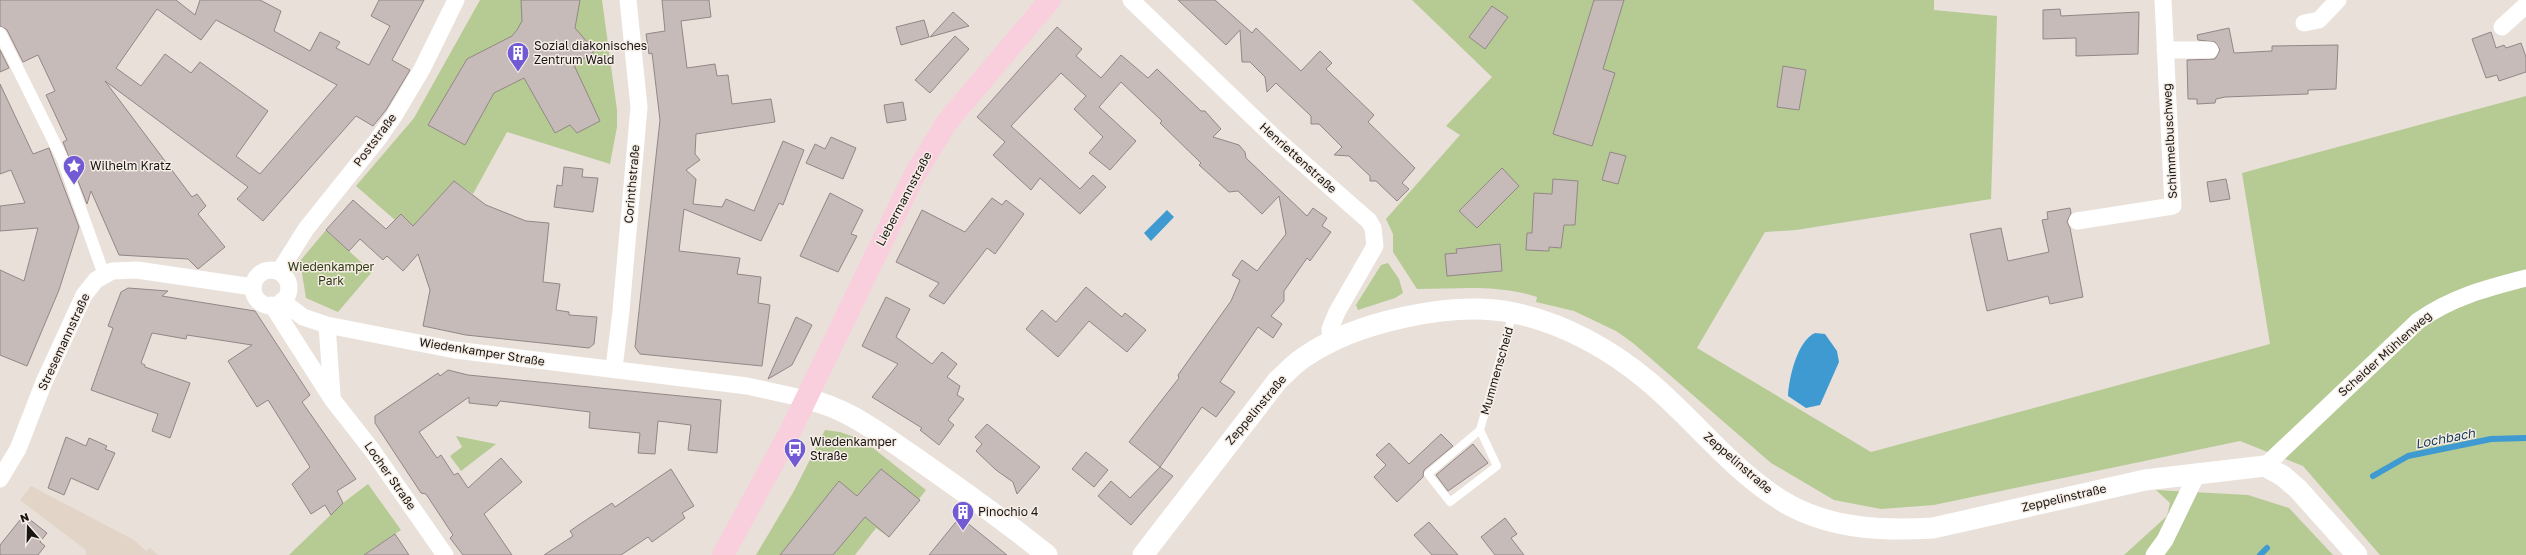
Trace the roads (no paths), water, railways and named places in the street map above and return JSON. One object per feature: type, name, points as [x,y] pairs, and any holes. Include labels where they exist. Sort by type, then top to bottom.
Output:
[{"type":"main road","name":"Liebermannstraße","points":[[723,555],[806,399],[869,266],[918,169],[947,122],[1050,0]]},
{"type":"street","name":"Poststraße","points":[[279,272],[306,229],[378,139],[394,116],[422,70],[456,0]]},
{"type":"street","name":"Corinthstraße","points":[[614,368],[621,311],[638,107],[628,0]]},
{"type":"street","name":"Henriettenstraße","points":[[1131,0],[1277,140],[1363,214],[1373,228],[1375,246],[1337,312],[1330,329],[1331,344]]},
{"type":"street","name":"Schimmelbuschweg","points":[[2077,221],[2173,206],[2163,0]]},
{"type":"street","points":[[2304,23],[2319,20],[2338,0]]},
{"type":"street","points":[[2502,27],[2526,5]]},
{"type":"street","points":[[0,33],[63,160],[104,275],[123,269],[137,270],[253,287],[257,277],[261,273],[270,270],[279,272],[287,280],[288,286],[286,297],[277,303]]},
{"type":"street","points":[[2165,50],[2210,50]]},
{"type":"street","name":"Stresemannstraße","points":[[0,479],[18,449],[44,382],[84,295],[96,280],[104,275]]},
{"type":"street","name":"Scheider Mühlenweg","points":[[2265,466],[2418,321],[2433,310],[2477,290],[2526,278]]},
{"type":"street","name":"Wiedenkamper Straße","points":[[253,287],[254,293],[261,302],[277,303],[303,317],[326,324],[455,350],[614,368],[747,386],[834,406],[856,418],[936,472],[1047,555]]},
{"type":"street","name":"Locher Straße","points":[[277,303],[332,399],[372,450],[445,555]]},
{"type":"street","name":"Zeppelinstraße","points":[[1143,555],[1278,380],[1304,357],[1331,344],[1390,320],[1417,314],[1463,309],[1513,313],[1569,331],[1598,344],[1648,380],[1768,490],[1792,506],[1828,520],[1862,528],[1899,530],[1933,528],[2145,480],[2198,472],[2265,466]]},
{"type":"street","points":[[326,324],[332,399]]},
{"type":"street","points":[[2265,466],[2283,476],[2298,489],[2357,555]]},
{"type":"street","points":[[2154,555],[2165,540],[2198,472]]},
{"type":"lane","name":"Mummenscheid","points":[[1480,430],[1497,466],[1450,502],[1428,474],[1480,430],[1513,313]]},
{"type":"water","points":[[1167,210],[1174,217],[1151,241],[1144,233]]},
{"type":"water","points":[[1815,333],[1825,334],[1837,351],[1839,362],[1820,405],[1806,408],[1788,396],[1795,361],[1803,344]]},
{"type":"waterway","name":"Lochbach","points":[[2373,476],[2408,456],[2491,439],[2526,438]]},
{"type":"waterway","name":"Lochbach","points":[[2260,555],[2267,548]]},
{"type":"place","name":"Sozial diakonisches Zentrum Wald","points":[[518,72]]},
{"type":"place","name":"Wilhelm Kratz","points":[[74,186]]},
{"type":"place","name":"Wiedenkamper Straße","points":[[795,468]]},
{"type":"place","name":"Pinochio 4","points":[[963,532]]},
{"type":"park label","name":"Wiedenkamper Park","points":[[331,274]]}]
